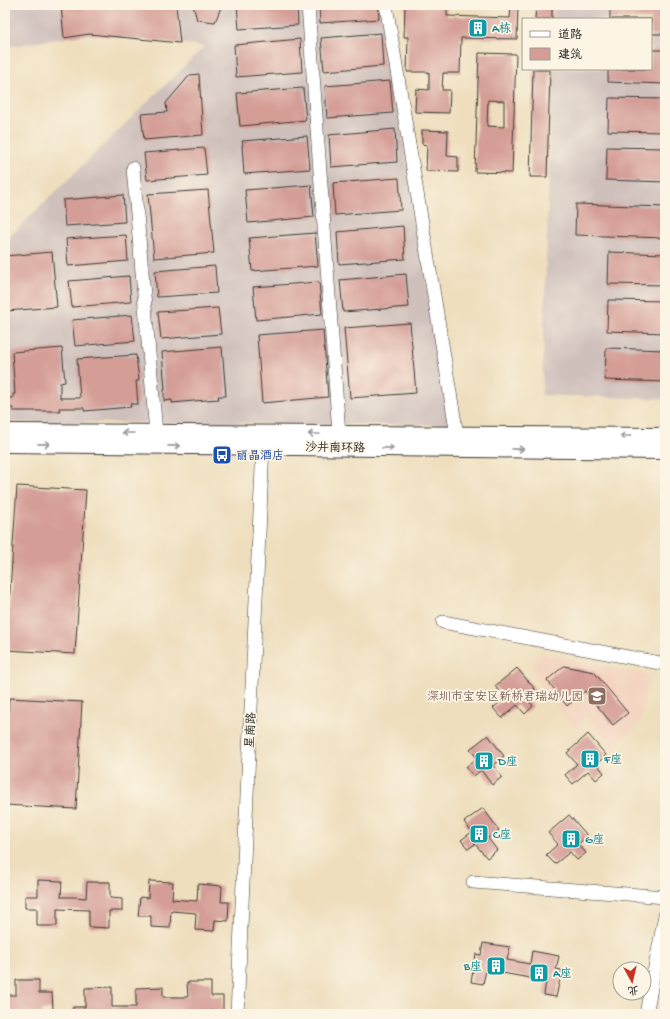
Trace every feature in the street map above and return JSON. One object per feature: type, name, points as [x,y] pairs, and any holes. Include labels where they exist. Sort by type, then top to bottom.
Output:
[{"type":"main road","name":"沙井南环路","points":[[5,432],[665,436]]},
{"type":"main road","name":"沙井南环路","points":[[5,444],[665,451]]},
{"type":"street","points":[[308,5],[339,434]]},
{"type":"street","points":[[386,5],[457,435]]},
{"type":"street","points":[[133,168],[156,433]]},
{"type":"street","name":"星南路","points":[[237,1014],[263,446]]},
{"type":"street","points":[[443,622],[665,664]]},
{"type":"street","points":[[473,882],[665,897]]},
{"type":"street","points":[[646,1014],[665,915]]},
{"type":"shaded area","points":[[5,5],[381,5],[450,425],[5,422],[5,241],[205,46],[89,34],[5,47]]},
{"type":"shaded area","points":[[554,5],[665,5],[665,399],[542,395],[552,70],[652,70],[652,18],[553,18]]},
{"type":"shaded area","name":"深圳市宝安区新桥君瑞幼儿园","points":[[536,653],[650,675],[640,722],[610,746],[586,716],[574,727],[532,675]]},
{"type":"building","points":[[61,5],[176,5],[180,43],[89,34],[64,38]]},
{"type":"building","points":[[193,5],[222,5],[215,22],[197,20]]},
{"type":"building","points":[[237,5],[297,5],[298,25],[239,29]]},
{"type":"building","points":[[319,5],[378,5],[379,19],[320,23]]},
{"type":"building","points":[[439,5],[447,5],[447,16],[510,18],[511,5],[518,5],[517,39],[461,38],[460,73],[443,73],[442,90],[450,90],[449,113],[415,112],[416,89],[429,90],[429,72],[407,72],[408,37],[404,37],[405,6],[439,7]]},
{"type":"building","points":[[536,5],[552,5],[552,18],[535,18]]},
{"type":"building","points":[[610,5],[665,5],[665,34],[652,34],[652,18],[610,18]]},
{"type":"building","points":[[381,33],[383,66],[324,71],[321,38]]},
{"type":"building","points":[[300,39],[302,72],[236,77],[234,45]]},
{"type":"building","points":[[652,50],[665,50],[665,84],[608,82],[608,70],[652,70]]},
{"type":"building","points":[[479,53],[516,54],[512,173],[475,172]],"holes":[[[488,100],[504,101],[504,127],[487,126]]]},
{"type":"building","points":[[533,70],[550,70],[547,177],[530,177]]},
{"type":"building","points":[[199,74],[203,135],[144,140],[141,114],[167,112],[166,103],[190,75]]},
{"type":"building","points":[[390,81],[393,113],[327,118],[325,86]]},
{"type":"building","points":[[303,88],[306,120],[240,126],[237,93]]},
{"type":"building","points":[[609,98],[665,99],[665,132],[608,131]]},
{"type":"building","points":[[395,129],[397,162],[331,167],[329,135]]},
{"type":"building","points":[[422,130],[448,131],[447,156],[458,157],[458,172],[426,171],[427,145],[422,144]]},
{"type":"building","points":[[307,136],[310,169],[244,174],[242,141]]},
{"type":"building","points":[[607,147],[665,148],[665,182],[606,180]]},
{"type":"building","points":[[204,148],[207,175],[147,180],[144,153]]},
{"type":"building","points":[[399,178],[401,210],[335,215],[333,183]]},
{"type":"building","points":[[311,185],[314,217],[248,223],[245,190]]},
{"type":"building","points":[[208,190],[214,253],[154,258],[148,194]]},
{"type":"building","points":[[123,195],[125,222],[65,226],[63,200]]},
{"type":"building","points":[[576,204],[665,207],[665,238],[575,235]]},
{"type":"building","points":[[403,226],[405,259],[339,264],[337,232]]},
{"type":"building","points":[[315,233],[318,266],[252,271],[249,238]]},
{"type":"building","points":[[126,235],[128,261],[68,266],[66,239]]},
{"type":"building","points":[[52,252],[57,307],[6,311],[5,256]]},
{"type":"building","points":[[609,252],[665,254],[665,285],[608,284]]},
{"type":"building","points":[[215,266],[217,293],[157,297],[155,271]]},
{"type":"building","points":[[406,274],[409,307],[343,312],[340,280]]},
{"type":"building","points":[[129,276],[131,302],[72,307],[69,281]]},
{"type":"building","points":[[319,282],[322,314],[256,320],[253,287]]},
{"type":"building","points":[[608,300],[665,301],[665,333],[607,331]]},
{"type":"building","points":[[218,308],[221,334],[161,339],[158,312]]},
{"type":"building","points":[[132,315],[135,341],[75,346],[72,320]]},
{"type":"building","points":[[410,323],[416,393],[350,398],[344,328]]},
{"type":"building","points":[[323,330],[328,397],[262,403],[257,335]]},
{"type":"building","points":[[222,347],[226,396],[218,396],[219,399],[172,403],[172,400],[164,401],[165,390],[162,352]]},
{"type":"building","points":[[62,348],[65,382],[60,383],[60,398],[80,398],[77,359],[136,355],[139,381],[136,381],[138,404],[130,404],[131,407],[84,411],[84,408],[59,408],[60,411],[13,411],[13,408],[5,408],[6,398],[13,398],[13,394],[15,394],[12,352]]},
{"type":"building","points":[[606,348],[665,350],[665,382],[605,380]]},
{"type":"building","points":[[17,486],[86,490],[75,654],[6,650]]},
{"type":"building","points":[[564,666],[594,672],[628,713],[613,725],[585,691],[567,706],[547,680]]},
{"type":"building","points":[[517,668],[535,689],[525,697],[533,706],[525,714],[517,705],[502,718],[493,708],[505,698],[495,686]]},
{"type":"building","points":[[9,698],[82,702],[76,809],[5,805],[5,761]]},
{"type":"building","name":"F座","points":[[588,734],[606,755],[597,764],[604,773],[596,780],[588,771],[573,784],[565,775],[577,764],[567,753]]},
{"type":"building","name":"D座","points":[[488,735],[504,756],[493,765],[502,777],[492,785],[481,770],[474,776],[466,767],[477,758],[470,749]]},
{"type":"building","name":"C座","points":[[483,808],[499,830],[488,838],[497,850],[487,858],[475,844],[468,849],[461,840],[472,832],[464,822]]},
{"type":"building","name":"G座","points":[[569,815],[588,836],[578,844],[586,853],[577,860],[570,852],[555,864],[546,855],[558,844],[548,833]]},
{"type":"building","points":[[38,880],[62,881],[61,897],[86,898],[87,882],[110,882],[110,898],[122,899],[122,911],[109,911],[109,928],[89,927],[89,910],[57,909],[57,926],[37,926],[37,908],[25,908],[25,896],[38,896]]},
{"type":"building","points":[[149,881],[173,882],[172,899],[197,901],[198,884],[222,886],[221,902],[229,902],[228,921],[215,920],[214,931],[195,930],[196,913],[171,911],[170,928],[151,927],[151,916],[138,916],[140,897],[148,898]]},
{"type":"building","points":[[483,943],[510,947],[507,960],[530,964],[532,951],[559,956],[556,969],[562,970],[556,997],[544,995],[546,981],[486,970],[483,984],[471,982],[476,954],[481,955]]},
{"type":"building","points":[[16,980],[39,980],[39,993],[52,993],[53,1010],[42,1010],[42,1014],[5,1012],[5,995],[16,995]]},
{"type":"building","points":[[187,982],[211,982],[211,996],[223,996],[223,1011],[211,1011],[211,1014],[188,1014],[188,1012],[175,1012],[175,1014],[73,1014],[73,1007],[85,1007],[85,988],[112,987],[112,1007],[136,1007],[136,988],[163,987],[163,997],[188,997]]},
{"type":"place","name":"A栋","points":[[478,28]]},
{"type":"place","name":"丽晶酒店","points":[[222,455]]},
{"type":"place","name":"深圳市宝安区新桥君瑞幼儿园","points":[[597,696]]},
{"type":"place","name":"F座","points":[[590,759]]},
{"type":"place","name":"D座","points":[[484,761]]},
{"type":"place","name":"C座","points":[[479,834]]},
{"type":"place","name":"G座","points":[[571,839]]},
{"type":"place","name":"B座","points":[[496,966]]},
{"type":"place","name":"A座","points":[[539,973]]}]
